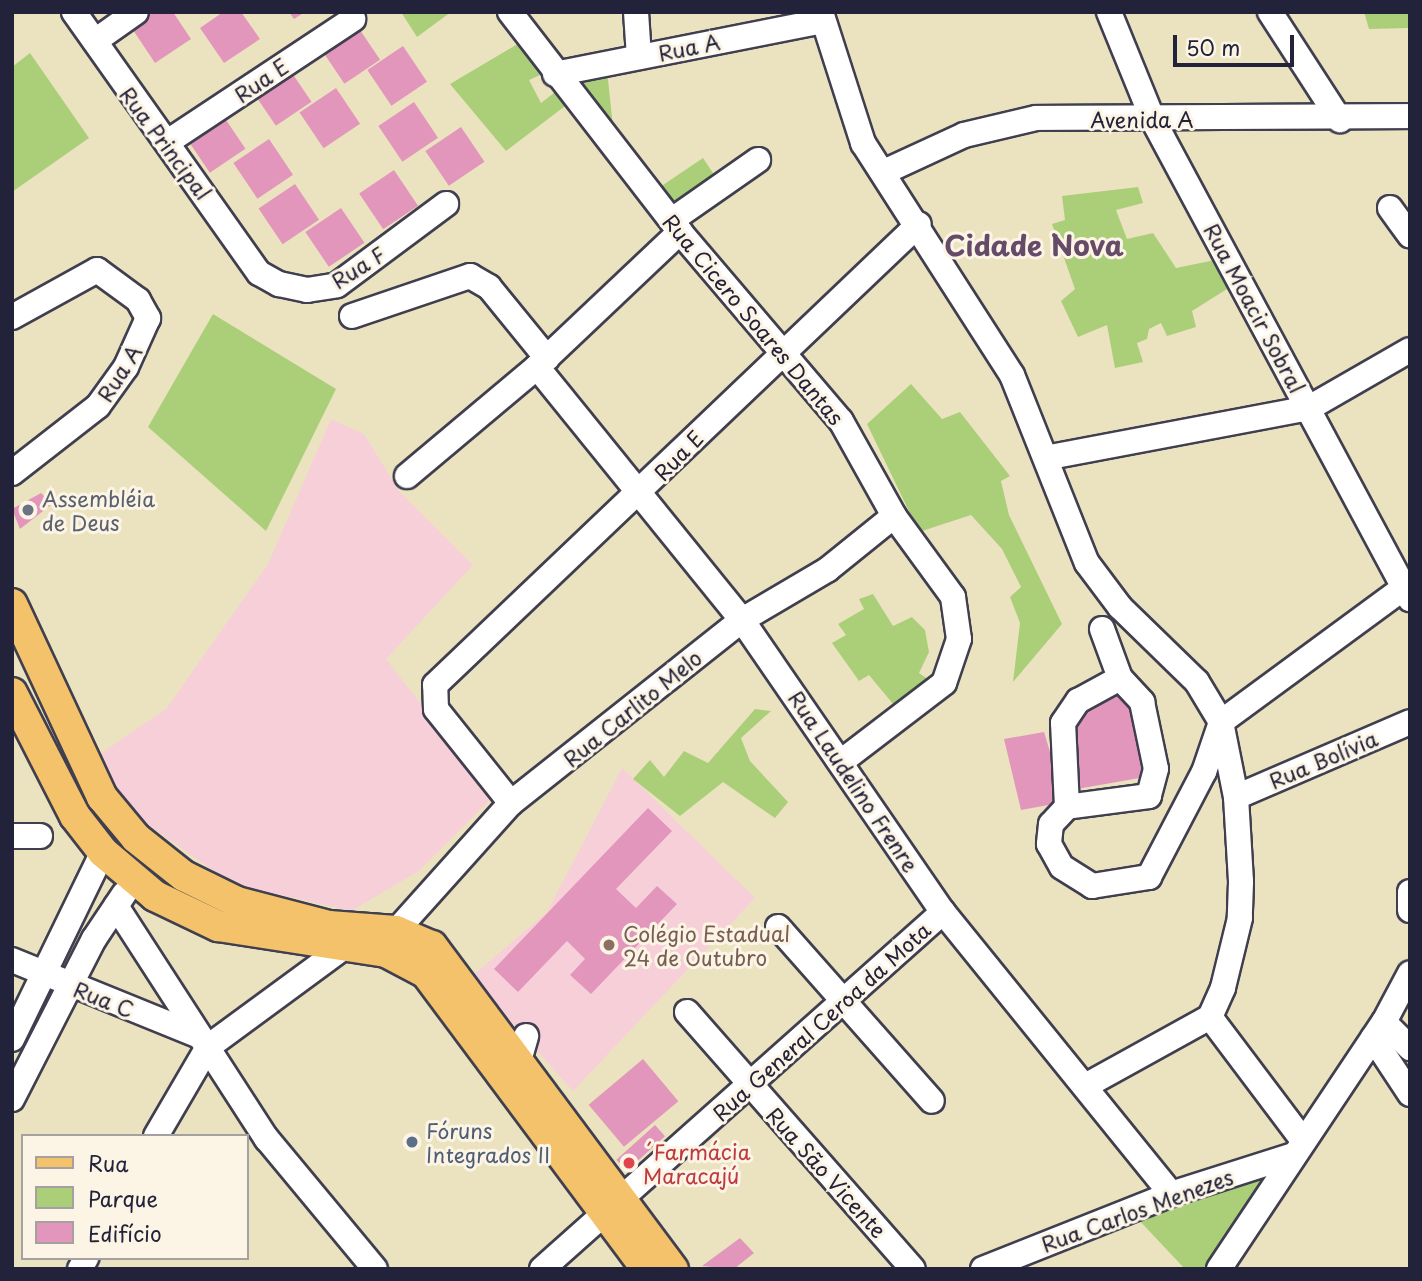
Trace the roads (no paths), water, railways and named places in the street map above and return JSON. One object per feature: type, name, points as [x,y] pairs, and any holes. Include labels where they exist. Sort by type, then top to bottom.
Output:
[{"type":"main road","points":[[12,604],[102,797],[154,855],[237,902],[329,926],[396,931],[432,946],[523,1049],[647,1269]]},
{"type":"main road","points":[[16,711],[58,791],[103,852],[133,881],[218,926],[344,948],[386,952],[426,973],[611,1205],[673,1269]]},
{"type":"street","name":"Rua Principal","points":[[75,12],[125,91],[169,141],[259,273]]},
{"type":"street","points":[[94,41],[135,12]]},
{"type":"street","name":"Rua Cicero Soares Dantas","points":[[510,12],[555,74],[778,353],[841,421],[894,516],[953,597],[957,653],[939,689],[842,761]]},
{"type":"street","points":[[636,12],[639,57]]},
{"type":"street","name":"Rua Moacir Sobral","points":[[1109,12],[1153,120],[1408,590]]},
{"type":"street","points":[[1270,12],[1340,120]]},
{"type":"street","points":[[822,17],[848,111],[1005,363],[1050,457],[1098,582],[1197,682],[1221,722],[1236,797],[1240,918],[1210,1017],[1087,1085]]},
{"type":"street","name":"Rua A","points":[[555,74],[639,57],[779,21],[822,17]]},
{"type":"street","name":"Rua E","points":[[169,141],[353,19]]},
{"type":"street","name":"Avenida A","points":[[884,172],[964,135],[1036,118],[1340,120],[1410,116]]},
{"type":"street","points":[[407,476],[542,362],[676,226],[758,160]]},
{"type":"street","name":"Rua F","points":[[259,273],[297,290],[337,285],[446,204]]},
{"type":"street","points":[[1390,208],[1410,236]]},
{"type":"street","name":"Rua E","points":[[512,803],[436,709],[435,685],[640,494],[778,353],[919,224]]},
{"type":"street","name":"Rua A","points":[[12,317],[84,272],[102,272],[138,300],[147,313],[145,330],[98,407],[12,473]]},
{"type":"street","name":"Rua Laudelino Frenre","points":[[352,316],[470,276],[489,287],[640,494],[742,620],[842,761],[943,912],[1087,1085],[1171,1194]]},
{"type":"street","points":[[1050,457],[1309,408],[1410,350]]},
{"type":"street","name":"Rua Carlito Melo","points":[[396,931],[512,803],[742,620],[827,570],[894,516]]},
{"type":"street","points":[[1120,678],[1079,701],[1063,723],[1067,807],[1050,834],[1062,867],[1092,886],[1142,881],[1158,867],[1221,722],[1408,590]]},
{"type":"street","points":[[1067,807],[1149,796],[1156,769],[1142,702],[1120,678],[1102,629]]},
{"type":"street","name":"Rua Bolívia","points":[[1236,797],[1410,722]]},
{"type":"street","points":[[12,836],[40,836]]},
{"type":"street","points":[[12,1040],[103,852]]},
{"type":"street","points":[[12,1099],[71,986],[133,881]]},
{"type":"street","points":[[1410,892],[1410,910]]},
{"type":"street","points":[[116,906],[293,1174],[375,1269]]},
{"type":"street","name":"Rua General Ceroa da Mota","points":[[541,1269],[943,912]]},
{"type":"street","points":[[778,927],[841,1003],[932,1101]]},
{"type":"street","points":[[157,1134],[203,1041],[344,948]]},
{"type":"street","name":"Rua C","points":[[12,960],[203,1041]]},
{"type":"street","points":[[1229,1264],[1298,1147],[1379,1030],[1410,973]]},
{"type":"street","name":"Rua São Vicente","points":[[687,1012],[913,1269]]},
{"type":"street","points":[[1210,1017],[1298,1147]]},
{"type":"street","points":[[1379,1030],[1410,1048]]},
{"type":"street","points":[[1379,1030],[1410,1094]]},
{"type":"street","name":"Rua Carlos Menezes","points":[[983,1269],[1298,1147]]},
{"type":"place","name":"Assembléia de Deus","points":[[28,510]]},
{"type":"place","name":"Colégio Estadual 24 de Outubro","points":[[609,945]]},
{"type":"place","name":"Fóruns Integrados II","points":[[412,1142]]},
{"type":"place","name":"´Farmácia Maracajú","points":[[629,1163]]},
{"type":"district","name":"Cidade Nova","points":[[1034,245]]}]
